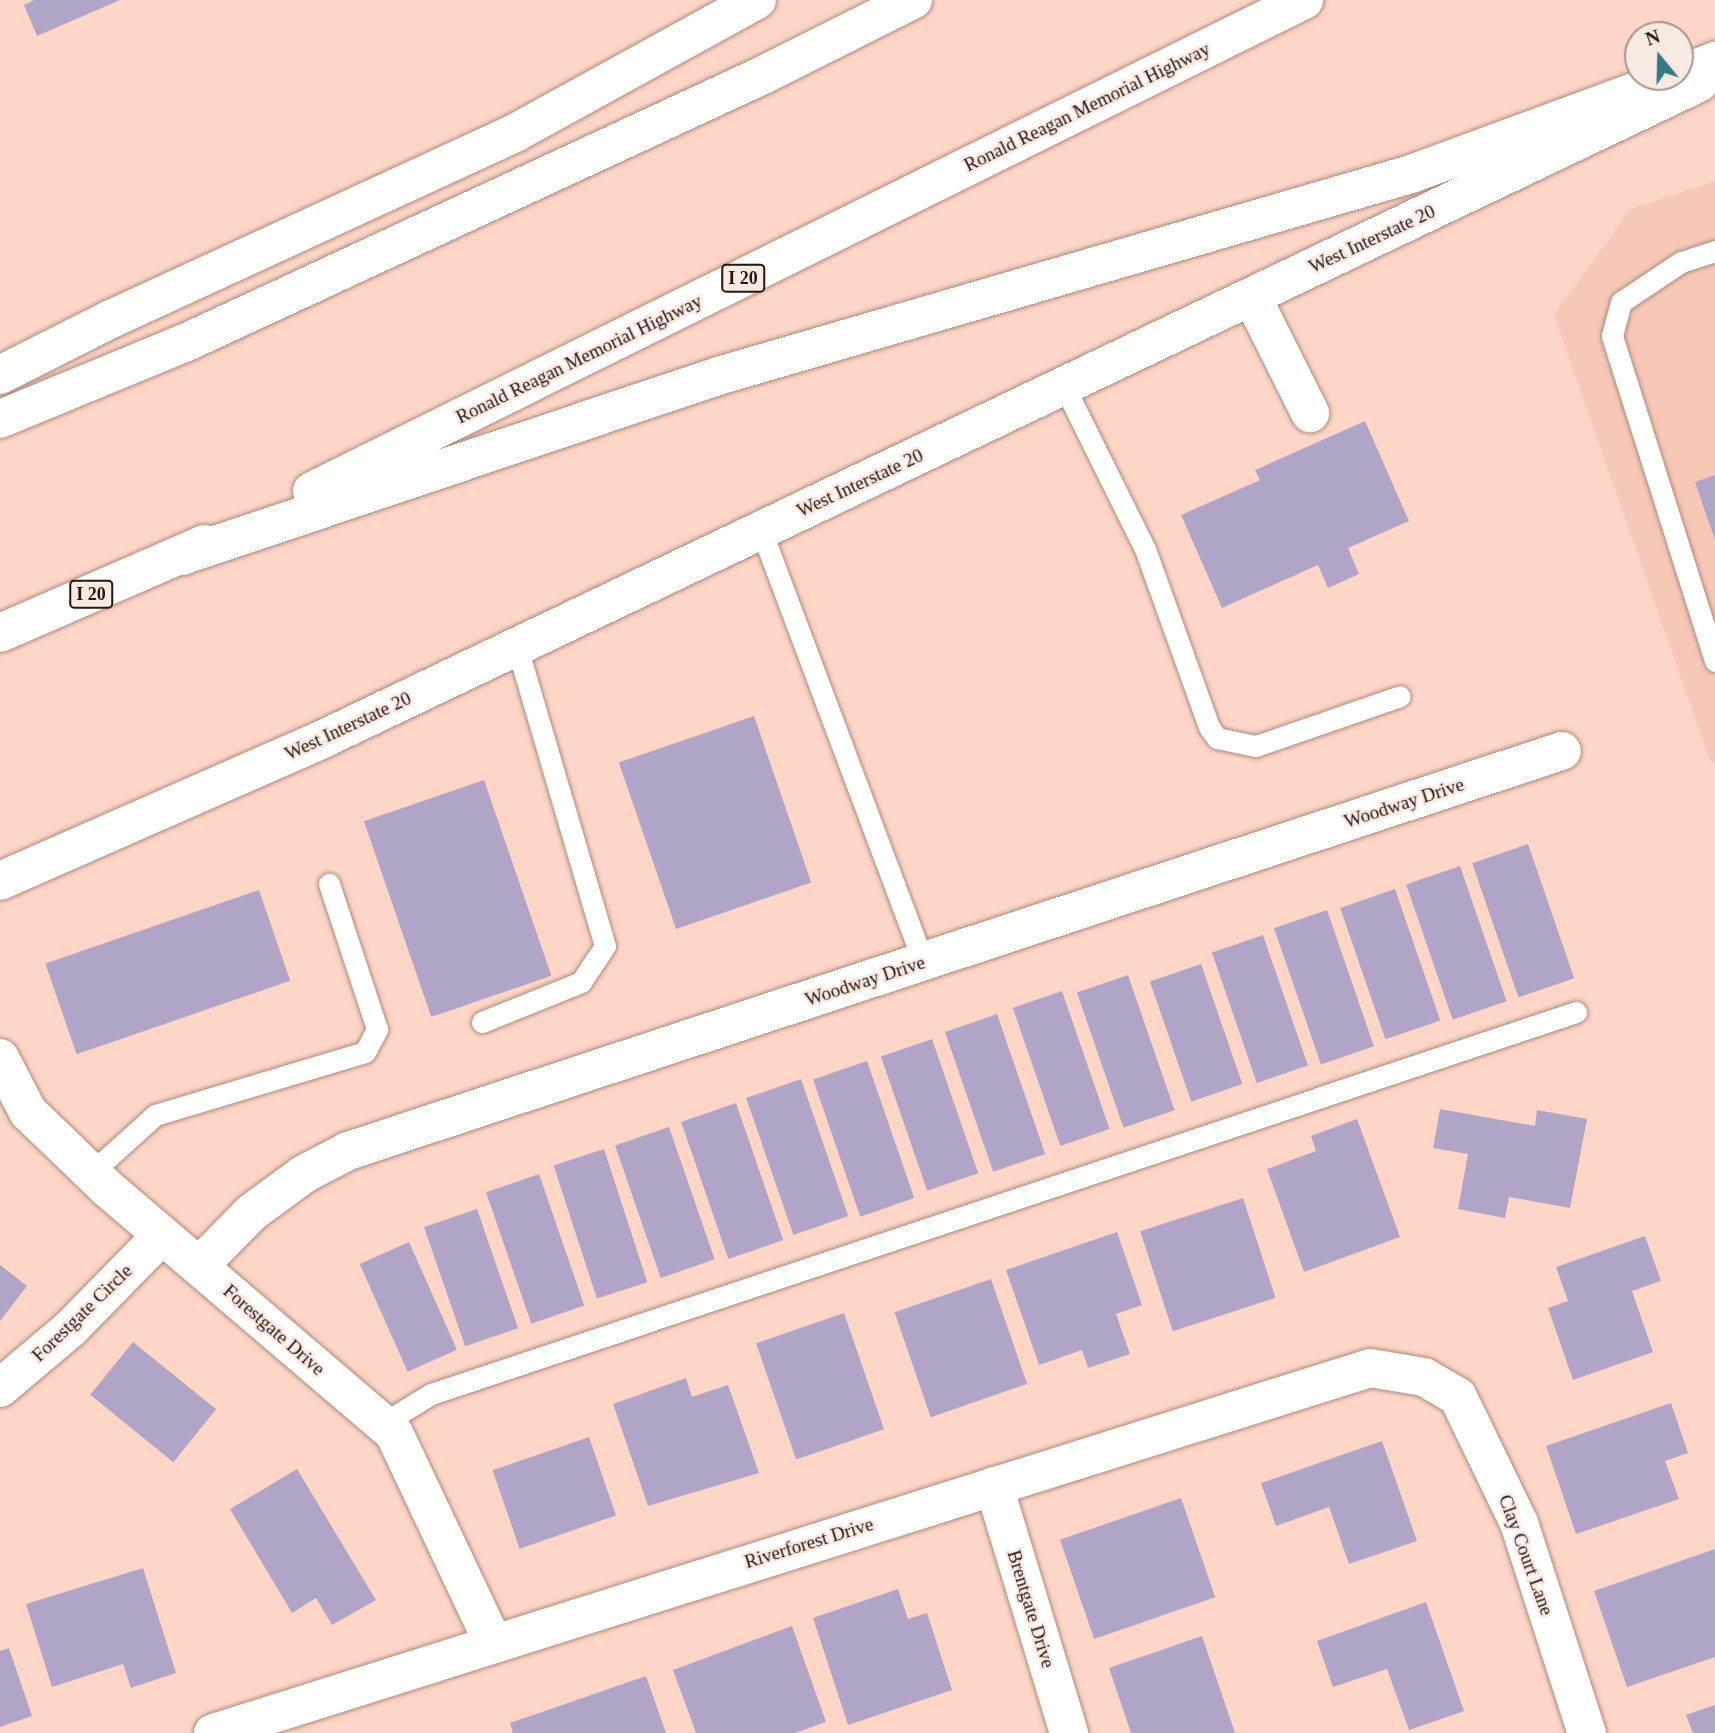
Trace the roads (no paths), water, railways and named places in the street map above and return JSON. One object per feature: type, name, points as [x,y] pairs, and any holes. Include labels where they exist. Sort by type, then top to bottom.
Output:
[{"type":"main road","points":[[0,375],[111,318],[515,133],[757,0]]},
{"type":"main road","points":[[0,419],[187,342],[761,76],[913,0]]},
{"type":"main road","name":"Ronald Reagan Memorial Highway","points":[[0,633],[182,556],[1304,0]]},
{"type":"main road","points":[[1694,69],[1715,61]]},
{"type":"main road","name":"West Interstate 20","points":[[0,881],[323,739],[1715,76]]},
{"type":"main road","points":[[182,556],[718,376],[1411,174],[1637,91]]},
{"type":"main road","points":[[1252,297],[1310,413]]},
{"type":"main road","name":"Woodway Drive","points":[[199,1266],[251,1213],[304,1174],[348,1151],[1562,751]]},
{"type":"main road","name":"Forestgate Drive","points":[[0,1058],[14,1121],[92,1172],[394,1433],[493,1642]]},
{"type":"main road","name":"Forestgate Circle","points":[[0,1388],[71,1328],[162,1235]]},
{"type":"main road","name":"Riverforest Drive","points":[[213,1733],[493,1642],[1370,1368],[1407,1373]]},
{"type":"main road","name":"Clay Court Lane","points":[[1407,1373],[1424,1377],[1458,1397],[1519,1523],[1587,1733]]},
{"type":"main road","name":"Brentgate Drive","points":[[994,1486],[1069,1733]]},
{"type":"lane","points":[[1715,251],[1681,262],[1622,302],[1612,336],[1715,661]]},
{"type":"lane","points":[[1064,386],[1145,549],[1209,727],[1217,738],[1256,746],[1400,696]]},
{"type":"lane","points":[[761,530],[923,962]]},
{"type":"lane","points":[[482,1022],[581,982],[605,946],[517,647]]},
{"type":"lane","points":[[92,1172],[155,1115],[365,1052],[377,1029],[329,884]]},
{"type":"lane","points":[[382,1424],[431,1394],[1576,1012]]}]
